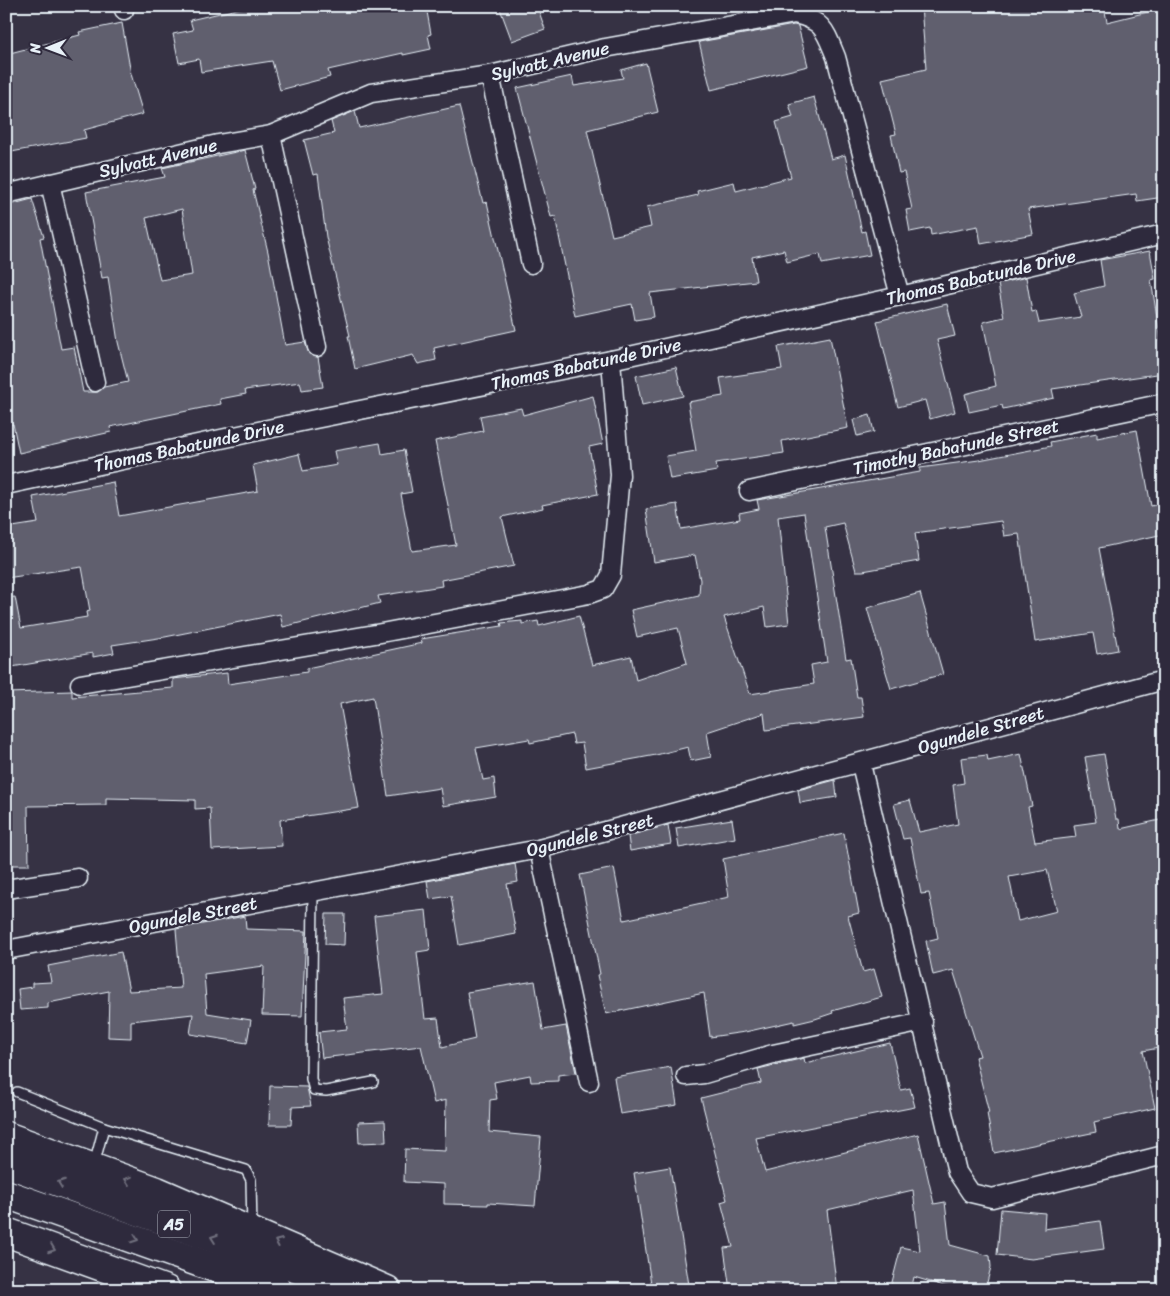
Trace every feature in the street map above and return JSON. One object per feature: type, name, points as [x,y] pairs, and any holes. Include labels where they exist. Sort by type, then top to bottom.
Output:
[{"type":"main road","points":[[6,1136],[157,1191],[387,1290]]},
{"type":"main road","name":"A5","points":[[6,1163],[355,1290]]},
{"type":"main road","name":"A5","points":[[6,1194],[276,1290]]},
{"type":"main road","points":[[6,1232],[166,1290]]},
{"type":"street","name":"Sylvatt Avenue","points":[[6,194],[50,182],[218,144],[271,135],[371,93],[490,75],[605,48],[795,14],[813,18],[825,31],[836,57],[900,296]]},
{"type":"street","points":[[490,75],[531,264]]},
{"type":"street","points":[[271,135],[317,347]]},
{"type":"street","points":[[50,182],[95,382]]},
{"type":"street","name":"Thomas Babatunde Drive","points":[[6,485],[315,419],[611,360],[900,296],[1164,234]]},
{"type":"street","points":[[80,684],[380,633],[589,594],[602,589],[611,575],[620,475],[611,360]]},
{"type":"street","name":"Timothy Babatunde Street","points":[[749,491],[1164,403]]},
{"type":"street","name":"Ogundele Street","points":[[6,950],[538,849],[861,764],[1164,680]]},
{"type":"street","points":[[861,764],[957,1172],[971,1193],[992,1198],[1164,1155]]},
{"type":"street","points":[[538,849],[589,1082]]},
{"type":"street","points":[[6,889],[78,878]]},
{"type":"street","points":[[686,1076],[704,1074],[773,1054],[923,1022]]},
{"type":"lane","points":[[313,892],[311,1079],[314,1090],[326,1091],[373,1082]]},
{"type":"lane","points":[[16,1092],[104,1127],[246,1170],[251,1180],[252,1231]]},
{"type":"lane","points":[[94,1168],[104,1127]]},
{"type":"building","points":[[250,6],[426,6],[431,34],[428,35],[431,49],[403,55],[403,53],[328,70],[330,77],[280,90],[272,61],[201,72],[199,59],[179,63],[173,34],[193,30],[190,20]]},
{"type":"building","points":[[499,6],[537,6],[545,29],[512,41]]},
{"type":"building","points":[[921,6],[1104,6],[1107,22],[1164,8],[1164,197],[1137,201],[1136,194],[1028,209],[1033,234],[981,244],[978,226],[931,235],[930,228],[910,232],[906,210],[912,209],[904,172],[899,173],[891,135],[896,134],[882,79],[926,69]]},
{"type":"building","points":[[122,23],[131,74],[143,114],[84,130],[86,138],[6,153],[6,54],[80,35],[79,32]]},
{"type":"building","points":[[794,25],[798,26],[808,66],[711,90],[699,42]]},
{"type":"building","points":[[646,63],[658,112],[587,130],[612,236],[651,227],[647,207],[698,195],[697,191],[734,182],[736,191],[791,177],[776,122],[793,117],[789,104],[814,97],[831,159],[845,155],[862,232],[865,231],[870,255],[822,264],[820,254],[787,262],[784,250],[752,257],[756,281],[650,293],[654,317],[635,320],[632,304],[575,316],[555,216],[551,217],[517,88],[572,76],[574,86],[623,78],[621,70]]},
{"type":"building","points":[[459,106],[483,203],[487,202],[516,330],[434,348],[436,360],[418,364],[413,355],[355,369],[348,336],[350,336],[326,237],[318,174],[313,175],[304,140],[334,133],[331,121],[355,111],[359,128]]},
{"type":"building","points":[[245,150],[268,252],[285,345],[305,342],[309,354],[318,357],[323,387],[302,390],[300,382],[245,390],[246,394],[220,399],[221,404],[110,427],[111,432],[19,453],[13,424],[6,426],[6,206],[32,199],[44,237],[40,238],[61,349],[74,347],[83,392],[98,392],[104,387],[128,382],[118,342],[108,277],[102,278],[86,192],[165,177],[162,168]],"holes":[[[182,209],[192,275],[160,280],[146,218]]]},
{"type":"building","points":[[1150,251],[1155,279],[1151,280],[1164,360],[1164,373],[1052,389],[1054,398],[1003,409],[1002,405],[969,412],[965,394],[996,386],[983,322],[1004,317],[998,284],[1026,277],[1032,312],[1036,311],[1039,323],[1081,317],[1074,293],[1104,286],[1100,260]]},
{"type":"building","points":[[947,304],[955,336],[937,340],[955,412],[930,419],[925,400],[898,407],[877,321]]},
{"type":"building","points":[[830,337],[848,428],[782,441],[784,453],[716,463],[717,471],[670,479],[666,456],[696,451],[688,402],[723,396],[720,378],[782,369],[778,347]]},
{"type":"building","points":[[676,367],[683,396],[642,405],[636,376]]},
{"type":"building","points":[[593,396],[603,444],[589,447],[598,494],[542,505],[543,508],[502,517],[514,566],[441,580],[442,586],[378,596],[380,603],[283,627],[280,614],[165,637],[112,645],[114,653],[93,657],[93,653],[6,668],[6,598],[15,597],[21,628],[87,617],[86,612],[90,611],[82,567],[6,578],[6,528],[38,523],[33,497],[113,482],[119,516],[258,491],[253,465],[299,454],[303,471],[337,465],[334,451],[380,443],[382,454],[404,450],[412,492],[401,494],[412,551],[456,545],[435,441],[483,431],[480,416],[521,408],[523,415]]},
{"type":"building","points":[[870,415],[874,432],[857,436],[853,420]]},
{"type":"building","points":[[1137,430],[1151,506],[1164,503],[1164,534],[1099,548],[1118,650],[1097,654],[1093,633],[1035,642],[1019,534],[1004,536],[1001,521],[915,533],[919,561],[863,571],[856,571],[843,523],[825,527],[846,659],[851,658],[857,697],[861,697],[864,717],[766,730],[764,713],[707,732],[711,757],[691,761],[688,747],[586,768],[582,743],[574,744],[572,734],[530,743],[529,739],[476,748],[483,780],[494,778],[496,797],[443,806],[440,788],[388,796],[373,697],[340,704],[359,808],[280,820],[282,846],[212,850],[210,808],[195,809],[195,800],[106,798],[106,805],[28,806],[29,865],[6,865],[6,693],[72,691],[72,697],[173,688],[173,679],[227,673],[228,684],[307,672],[307,668],[422,643],[421,639],[502,626],[501,623],[522,621],[522,624],[538,621],[539,626],[579,616],[592,665],[631,656],[636,680],[687,663],[678,628],[637,637],[631,610],[699,595],[700,580],[695,555],[654,562],[646,509],[677,504],[681,529],[740,519],[739,513],[759,509],[757,500],[920,472],[920,468],[979,460],[1051,446],[1050,442],[1097,433],[1097,438]],"holes":[[[804,513],[827,662],[811,665],[814,684],[750,694],[724,617],[764,607],[767,627],[789,624],[778,517]]]},
{"type":"building","points":[[920,593],[943,674],[891,689],[867,608]]},
{"type":"building","points":[[1021,754],[1032,806],[1028,807],[1035,842],[1076,837],[1074,825],[1096,822],[1085,757],[1104,754],[1116,819],[1119,819],[1120,829],[1164,819],[1164,1047],[1143,1051],[1155,1108],[1094,1122],[1096,1132],[994,1153],[987,1113],[989,1113],[975,1057],[980,1056],[953,970],[933,975],[926,941],[938,938],[929,893],[921,894],[910,838],[903,839],[894,804],[910,800],[919,832],[958,824],[953,785],[964,783],[961,758],[987,755],[988,761]],"holes":[[[1047,870],[1057,911],[1018,921],[1009,877]]]},
{"type":"building","points":[[835,780],[837,797],[800,803],[798,790]]},
{"type":"building","points":[[732,819],[735,838],[679,848],[676,828]]},
{"type":"building","points":[[668,825],[671,844],[630,851],[628,836]]},
{"type":"building","points":[[844,833],[859,913],[848,916],[863,972],[874,969],[882,997],[794,1024],[794,1021],[745,1032],[710,1037],[704,993],[606,1014],[597,975],[600,974],[580,875],[614,868],[624,920],[729,897],[723,859]]},
{"type":"building","points":[[515,864],[518,882],[507,884],[516,934],[459,945],[451,896],[430,899],[427,881]]},
{"type":"building","points":[[426,910],[430,950],[417,952],[425,1019],[438,1018],[442,1047],[475,1039],[467,992],[535,981],[543,1030],[566,1026],[576,1073],[558,1075],[558,1081],[531,1082],[530,1075],[494,1082],[497,1099],[490,1100],[489,1132],[541,1137],[535,1206],[488,1203],[488,1205],[444,1204],[444,1184],[404,1182],[405,1149],[445,1151],[446,1100],[434,1103],[421,1046],[322,1058],[319,1032],[347,1029],[343,998],[383,994],[374,916]]},
{"type":"building","points":[[326,914],[345,914],[344,945],[325,944]]},
{"type":"building","points":[[245,916],[246,929],[306,931],[302,1016],[262,1015],[264,966],[204,974],[207,1013],[251,1020],[247,1043],[190,1034],[193,1014],[131,1021],[131,1038],[108,1037],[109,991],[48,1003],[48,1008],[20,1010],[18,989],[32,987],[32,983],[51,982],[48,966],[121,952],[129,991],[181,988],[176,929]]},
{"type":"building","points":[[890,1043],[901,1090],[910,1088],[915,1107],[756,1138],[765,1172],[918,1134],[934,1204],[945,1202],[950,1245],[990,1256],[991,1267],[985,1290],[957,1290],[914,1277],[911,1290],[890,1290],[901,1247],[920,1251],[913,1190],[827,1210],[837,1290],[773,1290],[773,1286],[730,1290],[724,1248],[733,1247],[721,1202],[727,1200],[701,1098],[761,1083],[758,1069],[804,1058],[805,1063]]},
{"type":"building","points":[[671,1067],[677,1105],[620,1114],[614,1077]]},
{"type":"building","points":[[270,1086],[307,1087],[311,1106],[292,1107],[291,1125],[269,1125]]},
{"type":"building","points":[[385,1121],[386,1142],[359,1143],[358,1122]]},
{"type":"building","points":[[670,1167],[689,1285],[652,1290],[634,1173]]},
{"type":"building","points":[[1001,1209],[1045,1213],[1044,1229],[1100,1221],[1104,1249],[1032,1259],[997,1255]]}]
